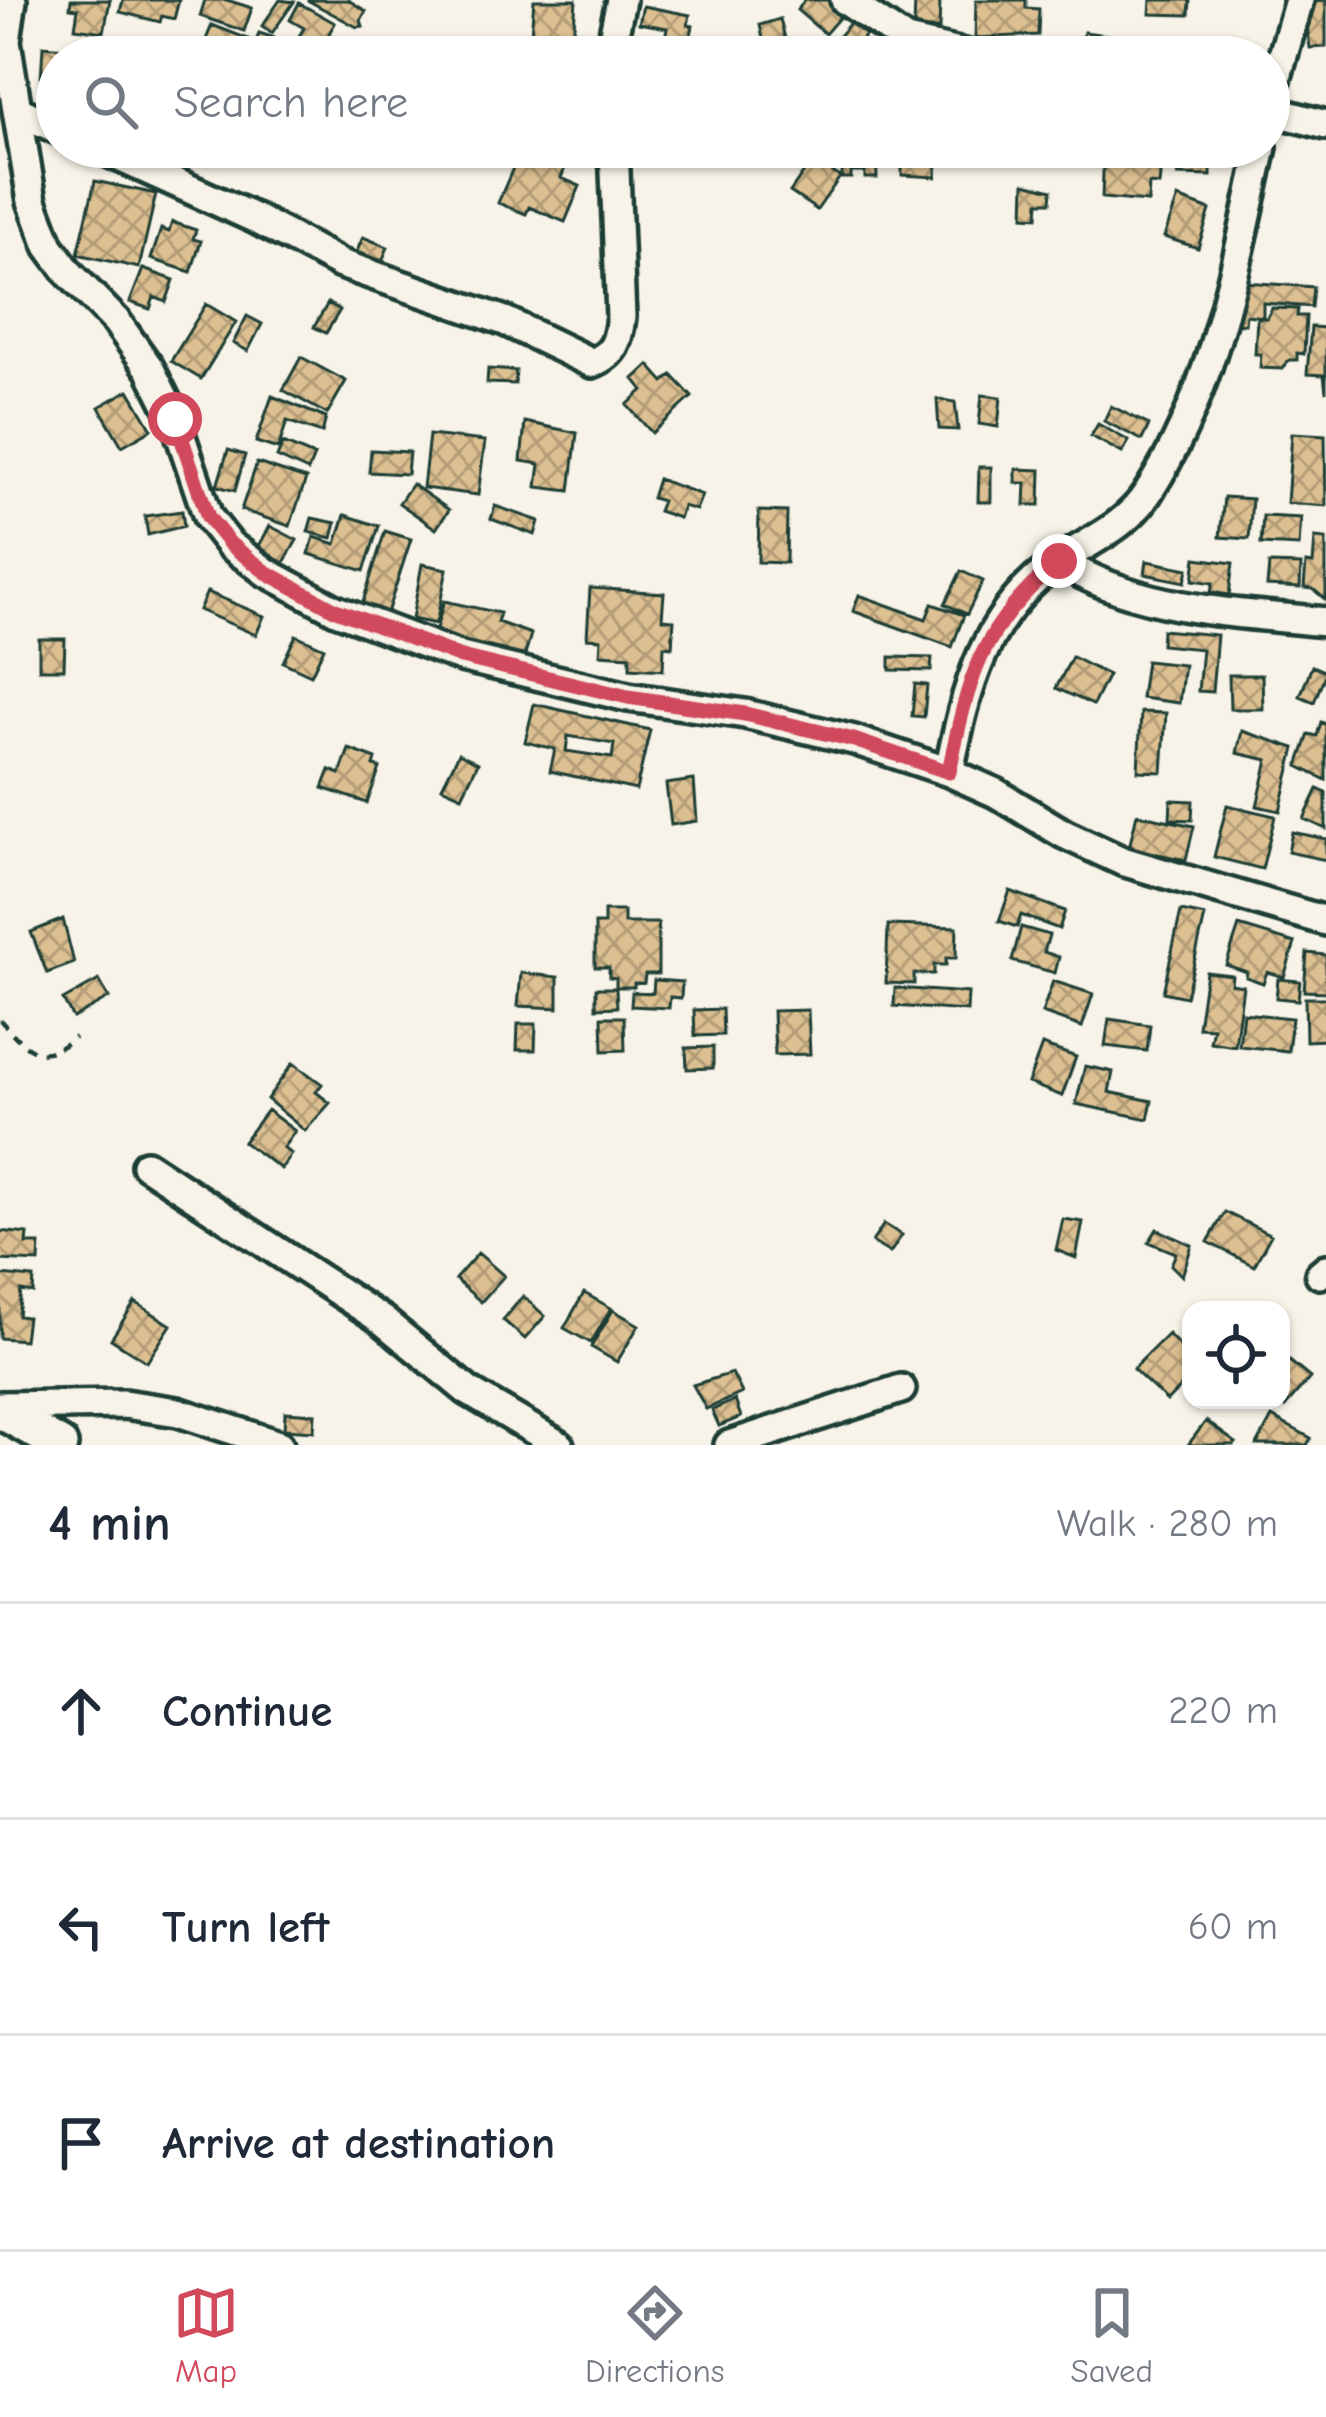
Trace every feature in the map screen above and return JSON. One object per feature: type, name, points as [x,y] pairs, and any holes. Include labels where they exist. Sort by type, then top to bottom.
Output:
[{"type":"street","points":[[12,0],[3,40],[32,201],[49,246],[150,369],[175,419],[208,517],[230,544],[266,572],[336,610],[461,657],[628,697],[767,719],[854,740],[949,772],[1122,861],[1326,921]]},
{"type":"street","points":[[613,36],[621,0]]},
{"type":"street","points":[[845,0],[899,36]]},
{"type":"street","points":[[1289,36],[1299,0]]},
{"type":"street","points":[[1290,109],[1326,125]]},
{"type":"street","points":[[17,110],[36,119]]},
{"type":"street","points":[[143,168],[341,264],[505,321],[592,363],[608,357],[618,340],[621,317],[615,168]]},
{"type":"street","points":[[949,772],[966,691],[982,650],[1014,604],[1059,561],[1128,518],[1168,455],[1199,385],[1228,300],[1257,168]]},
{"type":"street","points":[[1059,561],[1096,584],[1145,601],[1326,622]]},
{"type":"street","points":[[146,1165],[382,1319],[469,1391],[559,1445]]},
{"type":"street","points":[[729,1445],[901,1389]]},
{"type":"street","points":[[0,1408],[124,1404],[178,1412],[279,1445]]},
{"type":"street","points":[[0,1408],[60,1445]]},
{"type":"path","points":[[0,1020],[27,1050],[57,1052],[75,1037]]},
{"type":"building","points":[[71,0],[110,0],[104,32],[75,28],[78,9],[70,8]]},
{"type":"building","points":[[123,0],[179,0],[174,19],[162,16],[160,22],[120,12]]},
{"type":"building","points":[[205,0],[227,0],[252,8],[244,31],[200,16]]},
{"type":"building","points":[[280,0],[294,2],[272,33],[262,26]]},
{"type":"building","points":[[307,0],[348,0],[366,11],[363,26],[357,27]]},
{"type":"building","points":[[534,0],[576,0],[573,36],[531,34]]},
{"type":"building","points":[[805,0],[829,0],[843,13],[825,34],[797,10]]},
{"type":"building","points":[[915,0],[940,0],[939,29],[914,29]]},
{"type":"building","points":[[976,0],[1026,0],[1026,8],[1039,9],[1038,35],[975,36]]},
{"type":"building","points":[[1151,0],[1190,0],[1189,15],[1150,14]]},
{"type":"building","points":[[1326,0],[1326,47],[1310,48],[1304,1]]},
{"type":"building","points":[[299,3],[335,23],[328,36],[299,36],[304,28],[290,20]]},
{"type":"building","points":[[643,6],[690,15],[688,25],[693,26],[691,36],[665,36],[667,28],[639,23]]},
{"type":"building","points":[[780,19],[784,36],[762,36],[760,25]]},
{"type":"building","points":[[851,22],[866,35],[865,36],[839,36]]},
{"type":"building","points":[[212,25],[241,36],[208,36]]},
{"type":"building","points":[[513,168],[565,168],[561,178],[580,186],[565,222],[529,207],[526,214],[498,203]]},
{"type":"building","points":[[807,168],[826,168],[840,177],[817,210],[790,192]]},
{"type":"building","points":[[842,168],[877,168],[877,178],[851,172],[851,178],[842,178]]},
{"type":"building","points":[[902,168],[937,168],[936,177],[902,175]]},
{"type":"building","points":[[1103,168],[1161,168],[1159,185],[1149,184],[1148,202],[1102,198]]},
{"type":"building","points":[[1178,168],[1211,168],[1211,176],[1178,175]]},
{"type":"building","points":[[95,181],[156,194],[139,268],[78,254]]},
{"type":"building","points":[[1025,183],[1052,190],[1051,202],[1039,202],[1038,217],[1024,216]]},
{"type":"building","points":[[1178,198],[1210,210],[1198,248],[1164,237]]},
{"type":"building","points":[[172,222],[196,230],[193,239],[201,241],[191,272],[151,259],[161,229],[169,232]]},
{"type":"building","points":[[363,237],[388,247],[380,266],[355,256]]},
{"type":"building","points":[[143,269],[174,280],[166,302],[154,297],[150,309],[130,302]]},
{"type":"building","points":[[1246,282],[1313,287],[1311,307],[1263,303],[1263,317],[1246,315],[1245,324],[1235,323]]},
{"type":"building","points":[[328,303],[340,310],[326,333],[314,327]]},
{"type":"building","points":[[206,304],[236,322],[201,379],[171,361]]},
{"type":"building","points":[[1272,308],[1298,309],[1297,316],[1306,316],[1304,354],[1297,353],[1297,360],[1289,360],[1283,369],[1260,368],[1261,354],[1255,354],[1257,318],[1267,318]]},
{"type":"building","points":[[247,316],[262,324],[248,351],[233,343]]},
{"type":"building","points":[[1311,327],[1326,328],[1326,392],[1324,375],[1307,374]]},
{"type":"building","points":[[301,357],[346,381],[327,414],[283,390]]},
{"type":"building","points":[[649,365],[664,382],[672,375],[692,397],[652,433],[627,405],[643,390],[634,379]]},
{"type":"building","points":[[488,369],[516,371],[515,384],[487,383]]},
{"type":"building","points":[[129,390],[152,429],[122,446],[99,407]]},
{"type":"building","points":[[982,395],[1001,397],[998,427],[979,424]]},
{"type":"building","points":[[272,396],[326,418],[322,433],[287,421],[278,449],[256,442]]},
{"type":"building","points":[[937,399],[955,402],[958,430],[939,429]]},
{"type":"building","points":[[1111,406],[1149,425],[1142,440],[1104,421]]},
{"type":"building","points":[[525,422],[577,433],[570,491],[537,487],[540,464],[521,461]]},
{"type":"building","points":[[1098,424],[1129,441],[1122,453],[1091,436]]},
{"type":"building","points":[[1292,433],[1325,435],[1326,506],[1287,503]]},
{"type":"building","points":[[429,435],[485,441],[478,495],[423,488]]},
{"type":"building","points":[[283,443],[314,456],[308,471],[277,457]]},
{"type":"building","points":[[228,450],[245,455],[235,491],[217,486]]},
{"type":"building","points":[[371,450],[409,452],[407,474],[369,472]]},
{"type":"building","points":[[257,463],[306,479],[290,526],[241,510]]},
{"type":"building","points":[[979,467],[991,467],[991,502],[978,502]]},
{"type":"building","points":[[1016,469],[1041,470],[1040,505],[1025,505],[1026,483],[1016,483]]},
{"type":"building","points":[[658,479],[702,495],[696,510],[683,506],[679,518],[658,511],[662,501],[652,498]]},
{"type":"building","points":[[412,484],[449,510],[436,529],[399,503]]},
{"type":"building","points":[[1224,497],[1252,499],[1249,539],[1220,537]]},
{"type":"building","points":[[495,506],[539,521],[535,535],[491,519]]},
{"type":"building","points":[[182,511],[184,526],[148,535],[145,516]]},
{"type":"building","points":[[759,511],[787,512],[786,563],[758,562]]},
{"type":"building","points":[[345,515],[379,526],[364,571],[309,554],[314,537],[336,544]]},
{"type":"building","points":[[1263,516],[1301,518],[1299,546],[1261,544]]},
{"type":"building","points":[[312,518],[336,523],[332,538],[308,532]]},
{"type":"building","points":[[270,526],[297,540],[282,566],[256,551]]},
{"type":"building","points":[[385,531],[411,539],[385,619],[360,611]]},
{"type":"building","points":[[1315,538],[1326,539],[1326,600],[1304,588],[1306,563],[1313,564]]},
{"type":"building","points":[[1196,558],[1233,563],[1229,595],[1211,592],[1213,583],[1193,580]]},
{"type":"building","points":[[1147,561],[1188,569],[1185,582],[1145,574]]},
{"type":"building","points":[[422,564],[447,569],[436,624],[412,619]]},
{"type":"building","points":[[1269,564],[1301,565],[1300,588],[1267,586]]},
{"type":"building","points":[[961,571],[983,581],[967,614],[945,604]]},
{"type":"building","points":[[590,588],[664,593],[662,619],[674,620],[672,647],[664,646],[663,670],[630,668],[630,656],[600,654],[601,639],[587,638]]},
{"type":"building","points":[[207,592],[264,616],[256,635],[199,610]]},
{"type":"building","points":[[859,595],[926,619],[932,604],[964,615],[952,647],[853,611]]},
{"type":"building","points":[[444,601],[500,613],[497,622],[531,634],[524,658],[435,633]]},
{"type":"building","points":[[1162,630],[1217,635],[1212,692],[1198,691],[1202,649],[1161,645]]},
{"type":"building","points":[[296,635],[324,648],[311,675],[283,662]]},
{"type":"building","points":[[39,639],[65,639],[64,669],[39,669]]},
{"type":"building","points":[[890,657],[932,658],[931,671],[890,670]]},
{"type":"building","points":[[1072,657],[1108,675],[1093,705],[1056,688]]},
{"type":"building","points":[[1146,661],[1184,665],[1179,703],[1141,698]]},
{"type":"building","points":[[1312,666],[1326,672],[1314,702],[1300,696]]},
{"type":"building","points":[[1229,675],[1262,675],[1263,709],[1230,709]]},
{"type":"building","points":[[915,684],[927,685],[924,717],[912,716]]},
{"type":"building","points":[[534,704],[650,730],[636,790],[550,771],[555,749],[525,742]],"holes":[[[568,736],[614,744],[612,758],[566,751]]]},
{"type":"building","points":[[1141,712],[1166,713],[1162,772],[1138,771]]},
{"type":"building","points":[[1321,722],[1326,724],[1326,780],[1298,766],[1309,734],[1317,736]]},
{"type":"building","points":[[1242,731],[1295,748],[1280,811],[1257,806],[1268,760],[1237,753]]},
{"type":"building","points":[[349,749],[376,759],[374,766],[380,768],[367,803],[323,788],[330,770],[340,774]]},
{"type":"building","points":[[459,753],[478,763],[462,796],[442,787]]},
{"type":"building","points":[[694,780],[697,821],[671,825],[666,784]]},
{"type":"building","points":[[1318,789],[1326,793],[1326,829],[1304,819]]},
{"type":"building","points":[[1171,800],[1193,801],[1192,820],[1170,819]]},
{"type":"building","points":[[1227,805],[1275,816],[1262,869],[1214,857]]},
{"type":"building","points":[[1137,814],[1194,826],[1186,860],[1129,848]]},
{"type":"building","points":[[1292,832],[1326,839],[1326,860],[1288,852]]},
{"type":"building","points":[[1010,891],[1065,911],[1059,929],[1021,915],[1017,927],[999,921]]},
{"type":"building","points":[[604,911],[624,911],[624,923],[658,923],[658,974],[645,974],[644,983],[634,983],[634,987],[616,987],[609,967],[595,967],[595,924],[604,924]]},
{"type":"building","points":[[1181,911],[1205,916],[1186,997],[1163,992]]},
{"type":"building","points":[[63,919],[74,963],[47,973],[31,932]]},
{"type":"building","points":[[888,925],[957,927],[956,958],[946,958],[946,965],[934,965],[934,974],[914,974],[914,984],[886,983]]},
{"type":"building","points":[[1239,926],[1295,943],[1284,977],[1267,972],[1263,983],[1226,965]]},
{"type":"building","points":[[1021,927],[1049,935],[1044,952],[1059,957],[1055,973],[1012,961]]},
{"type":"building","points":[[1307,953],[1326,955],[1326,992],[1304,991]]},
{"type":"building","points":[[1206,972],[1232,975],[1231,984],[1243,986],[1235,1046],[1210,1042],[1213,1028],[1198,1027]]},
{"type":"building","points":[[521,973],[558,977],[558,1008],[518,1006]]},
{"type":"building","points":[[1278,979],[1300,981],[1298,1000],[1276,998]]},
{"type":"building","points":[[99,980],[109,998],[73,1018],[63,1000]]},
{"type":"building","points":[[654,980],[682,982],[681,998],[670,997],[669,1008],[631,1006],[632,992],[653,993]]},
{"type":"building","points":[[1053,981],[1093,994],[1082,1027],[1042,1013]]},
{"type":"building","points":[[596,988],[616,988],[617,1007],[596,1008]]},
{"type":"building","points":[[895,988],[968,993],[967,1011],[894,1006]]},
{"type":"building","points":[[1305,998],[1326,998],[1326,1040],[1306,1041]]},
{"type":"building","points":[[722,1009],[723,1035],[695,1036],[694,1010]]},
{"type":"building","points":[[808,1010],[810,1054],[775,1055],[773,1011]]},
{"type":"building","points":[[1243,1013],[1292,1018],[1288,1051],[1239,1046]]},
{"type":"building","points":[[602,1017],[624,1017],[625,1050],[603,1051]]},
{"type":"building","points":[[1109,1019],[1150,1025],[1147,1051],[1105,1046]]},
{"type":"building","points":[[518,1024],[536,1024],[535,1050],[517,1050]]},
{"type":"building","points":[[1042,1045],[1076,1057],[1062,1096],[1028,1083]]},
{"type":"building","points":[[713,1047],[713,1068],[687,1069],[686,1048]]},
{"type":"building","points":[[293,1063],[322,1084],[316,1092],[330,1103],[305,1131],[267,1099]]},
{"type":"building","points":[[1085,1066],[1113,1072],[1109,1092],[1152,1101],[1148,1119],[1076,1104]]},
{"type":"building","points":[[267,1110],[295,1131],[283,1148],[291,1154],[281,1169],[243,1142]]},
{"type":"building","points":[[1225,1212],[1271,1235],[1254,1266],[1208,1242]]},
{"type":"building","points":[[1063,1219],[1083,1222],[1076,1258],[1056,1250]]},
{"type":"building","points":[[884,1224],[902,1235],[890,1253],[872,1242]]},
{"type":"building","points":[[1157,1229],[1192,1245],[1182,1276],[1171,1265],[1176,1253],[1149,1242]]},
{"type":"building","points":[[0,1231],[28,1234],[27,1244],[40,1244],[39,1262],[0,1260]]},
{"type":"building","points":[[478,1253],[504,1276],[481,1302],[455,1279]]},
{"type":"building","points":[[0,1275],[34,1278],[33,1293],[21,1291],[18,1316],[27,1317],[24,1340],[0,1338]]},
{"type":"building","points":[[584,1293],[611,1308],[591,1343],[564,1328]]},
{"type":"building","points":[[523,1296],[545,1316],[525,1339],[503,1320]]},
{"type":"building","points":[[135,1302],[171,1325],[147,1362],[111,1339]]},
{"type":"building","points":[[613,1310],[639,1325],[617,1362],[591,1347]]},
{"type":"building","points":[[1168,1334],[1182,1348],[1182,1385],[1167,1401],[1133,1369]]},
{"type":"building","points":[[1290,1361],[1310,1378],[1290,1401]]},
{"type":"building","points":[[732,1373],[742,1393],[706,1409],[693,1385]]},
{"type":"building","points":[[735,1400],[741,1417],[719,1426],[712,1410]]},
{"type":"building","points":[[285,1412],[315,1414],[314,1431],[284,1429]]},
{"type":"building","points":[[1272,1417],[1311,1438],[1307,1445],[1257,1445]]},
{"type":"building","points":[[1206,1421],[1236,1443],[1188,1445]]},
{"type":"route","points":[[175,419],[208,517],[230,544],[266,572],[336,610],[461,657],[628,697],[745,714],[854,740],[949,772],[966,691],[989,637],[1014,604],[1059,561]]}]
